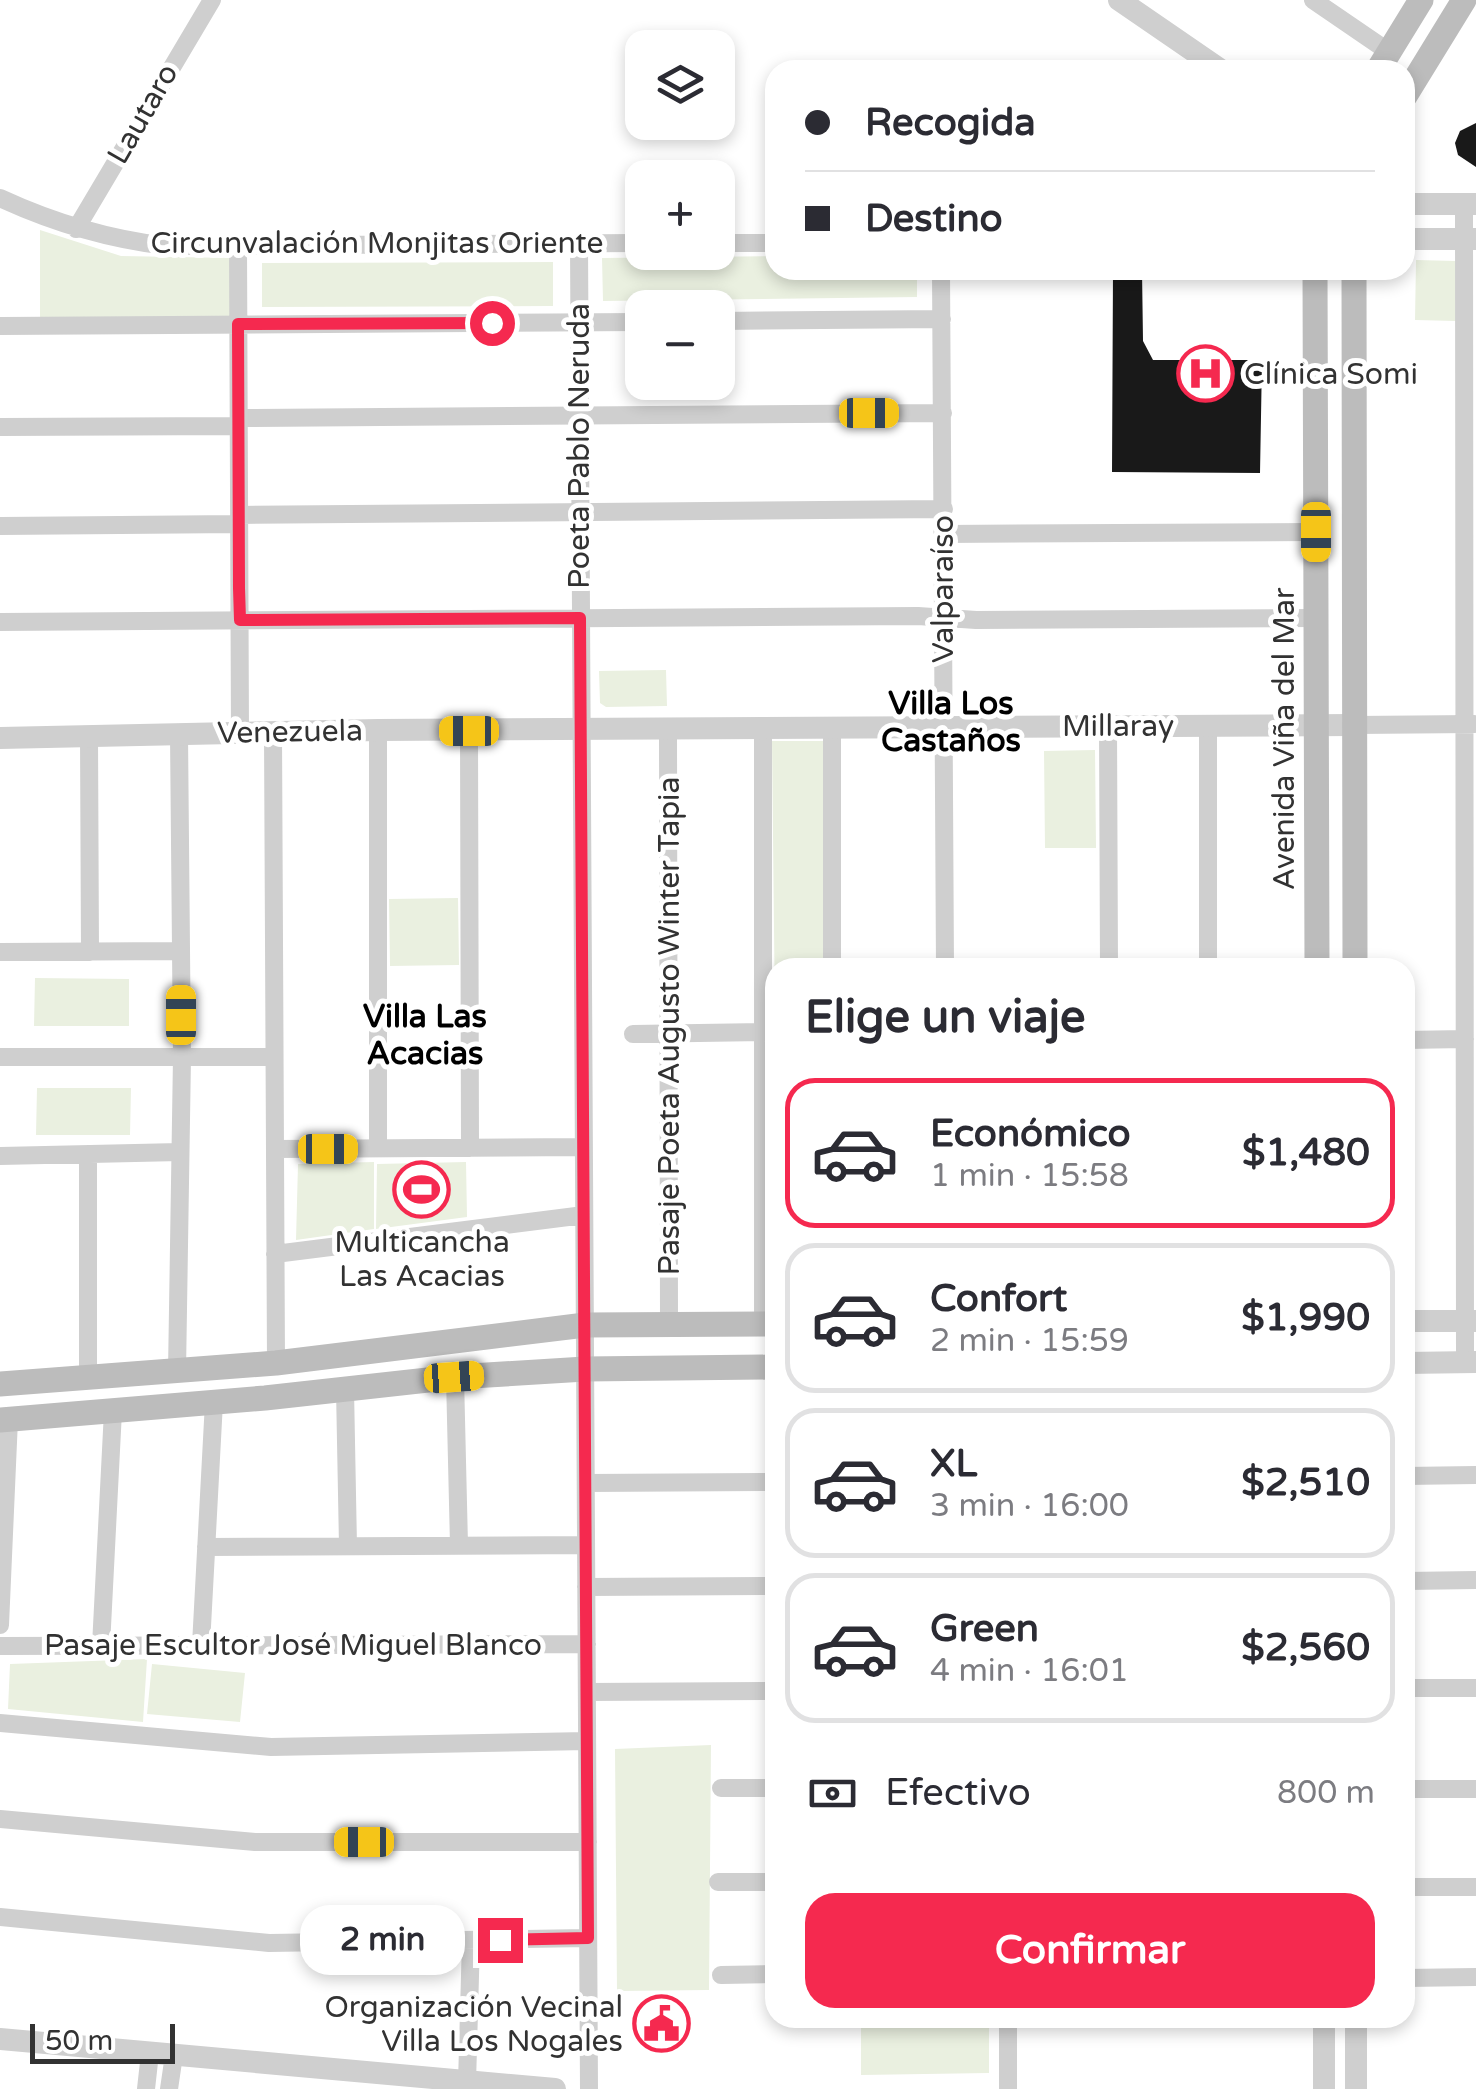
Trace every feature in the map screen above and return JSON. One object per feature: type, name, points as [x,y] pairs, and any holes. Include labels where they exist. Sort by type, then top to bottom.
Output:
[{"type":"main road","points":[[1385,60],[1421,0]]},
{"type":"main road","points":[[1415,80],[1464,0]]},
{"type":"main road","name":"Avenida Viña del Mar","points":[[1315,280],[1317,958]]},
{"type":"main road","points":[[1354,280],[1355,958]]},
{"type":"main road","points":[[0,1384],[276,1363],[585,1325],[765,1324]]},
{"type":"main road","points":[[4,1420],[454,1377],[585,1369],[765,1368]]},
{"type":"street","name":"Lautaro","points":[[76,228],[212,0]]},
{"type":"street","points":[[1119,0],[1206,60]]},
{"type":"street","points":[[1313,0],[1383,60]]},
{"type":"street","name":"Circunvalación Monjitas Oriente","points":[[0,198],[76,228],[167,246],[625,242]]},
{"type":"street","points":[[1415,204],[1470,204],[1470,1005],[1465,1039],[1471,1190],[1471,1362],[1415,1362]]},
{"type":"street","points":[[1415,240],[1470,239]]},
{"type":"street","name":"Poeta Pablo Neruda","points":[[579,242],[589,2089]]},
{"type":"street","points":[[735,242],[765,242]]},
{"type":"street","points":[[238,247],[240,733]]},
{"type":"street","name":"Valparaíso","points":[[941,280],[945,958]]},
{"type":"street","points":[[735,321],[942,319]]},
{"type":"street","points":[[0,326],[625,322]]},
{"type":"street","points":[[0,428],[579,415],[943,412]]},
{"type":"street","points":[[0,526],[580,512],[944,509]]},
{"type":"street","points":[[944,534],[1316,532]]},
{"type":"street","points":[[0,622],[941,616],[965,620],[1316,618]]},
{"type":"street","name":"Millaray","points":[[581,729],[1470,724]]},
{"type":"street","points":[[1108,726],[1109,958]]},
{"type":"street","points":[[1208,726],[1208,958]]},
{"type":"street","name":"Pasaje Poeta Augusto Winter Tapia","points":[[668,728],[669,1324]]},
{"type":"street","points":[[763,728],[768,958]]},
{"type":"street","points":[[832,728],[832,958]]},
{"type":"street","name":"Venezuela","points":[[0,738],[581,729]]},
{"type":"street","points":[[378,730],[378,1148]]},
{"type":"street","points":[[469,731],[470,1148]]},
{"type":"street","points":[[273,732],[276,1363]]},
{"type":"street","points":[[177,1372],[182,1058],[179,734]]},
{"type":"street","points":[[89,736],[90,952]]},
{"type":"street","points":[[0,952],[180,951]]},
{"type":"street","points":[[632,1034],[765,1032]]},
{"type":"street","points":[[1415,1040],[1465,1039]]},
{"type":"street","points":[[0,1057],[274,1058]]},
{"type":"street","points":[[275,1150],[584,1147]]},
{"type":"street","points":[[0,1156],[180,1152]]},
{"type":"street","points":[[88,1154],[88,1378]]},
{"type":"street","points":[[276,1254],[584,1215]]},
{"type":"street","points":[[1415,1321],[1471,1321]]},
{"type":"street","points":[[454,1377],[459,1545]]},
{"type":"street","points":[[344,1389],[348,1546]]},
{"type":"street","points":[[201,1646],[214,1402]]},
{"type":"street","points":[[102,1646],[113,1411]]},
{"type":"street","points":[[0,1625],[4,1420]]},
{"type":"street","points":[[1415,1476],[1476,1475]]},
{"type":"street","points":[[586,1483],[765,1482]]},
{"type":"street","points":[[206,1547],[586,1545]]},
{"type":"street","points":[[1415,1581],[1476,1580]]},
{"type":"street","points":[[586,1587],[765,1586]]},
{"type":"street","name":"Pasaje Escultor José Miguel Blanco","points":[[0,1646],[586,1644]]},
{"type":"street","points":[[1415,1688],[1476,1688]]},
{"type":"street","points":[[587,1692],[765,1691]]},
{"type":"street","points":[[0,1723],[271,1747],[587,1741]]},
{"type":"street","points":[[721,1788],[765,1788]]},
{"type":"street","points":[[1415,1789],[1476,1789]]},
{"type":"street","points":[[0,1819],[255,1842],[588,1842]]},
{"type":"street","points":[[718,1882],[765,1882]]},
{"type":"street","points":[[1415,1887],[1476,1887]]},
{"type":"street","points":[[0,1917],[269,1944],[588,1938]]},
{"type":"street","points":[[467,2083],[472,1940]]},
{"type":"street","points":[[721,1975],[765,1974]]},
{"type":"street","points":[[1415,1978],[1476,1978]]},
{"type":"street","points":[[1008,2028],[1008,2089]]},
{"type":"street","points":[[1324,2028],[1324,2089]]},
{"type":"street","points":[[1356,2028],[1356,2089]]},
{"type":"street","points":[[0,2039],[555,2089]]},
{"type":"street","points":[[146,2089],[162,2054]]},
{"type":"street","points":[[162,2054],[169,2089]]},
{"type":"green space","points":[[40,230],[121,256],[232,258],[231,321],[40,319]]},
{"type":"green space","points":[[735,256],[765,256],[765,280],[917,280],[917,297],[735,299],[735,290],[625,290],[625,301],[603,301],[602,258],[625,258],[625,270],[735,270]]},
{"type":"green space","points":[[1416,260],[1456,261],[1456,321],[1415,320]]},
{"type":"green space","points":[[553,262],[553,306],[262,307],[262,263]]},
{"type":"green space","points":[[666,670],[667,706],[606,707],[600,703],[599,671]]},
{"type":"green space","points":[[772,741],[824,741],[826,958],[774,958]]},
{"type":"green space","points":[[1095,750],[1096,848],[1045,848],[1044,751]]},
{"type":"green space","points":[[458,898],[459,965],[390,966],[389,899]]},
{"type":"green space","points":[[35,978],[129,979],[129,1026],[34,1026]]},
{"type":"green space","points":[[37,1088],[131,1088],[130,1135],[36,1135]]},
{"type":"green space","points":[[374,1162],[374,1229],[296,1240],[298,1164]]},
{"type":"green space","name":"Multicancha Las Acacias","points":[[466,1162],[467,1217],[376,1229],[377,1164]]},
{"type":"green space","points":[[147,1659],[143,1722],[8,1709],[10,1664]]},
{"type":"green space","points":[[152,1664],[245,1673],[240,1722],[147,1714]]},
{"type":"green space","points":[[711,1745],[709,1990],[617,1991],[615,1749]]},
{"type":"green space","points":[[861,2028],[989,2028],[989,2073],[861,2075]]},
{"type":"building","points":[[1476,123],[1476,167],[1458,155],[1455,143],[1460,131]]},
{"type":"building","points":[[1113,280],[1142,280],[1143,341],[1153,360],[1262,360],[1260,473],[1112,472]]},
{"type":"building","name":"Organización Vecinal Villa Los Nogales","points":[[677,2010],[678,2038],[647,2039],[646,2011]]},
{"type":"place","name":"Clínica Somi","points":[[1205,374]]},
{"type":"place","name":"Multicancha Las Acacias","points":[[422,1190]]},
{"type":"place","name":"Organización Vecinal Villa Los Nogales","points":[[662,2024]]},
{"type":"district","name":"Villa Los Castaños","points":[[951,722]]},
{"type":"district","name":"Villa Las Acacias","points":[[425,1036]]},
{"type":"route","points":[[492,323],[238,324],[239,588],[240,620],[580,618],[588,1938],[500,1940]]}]
